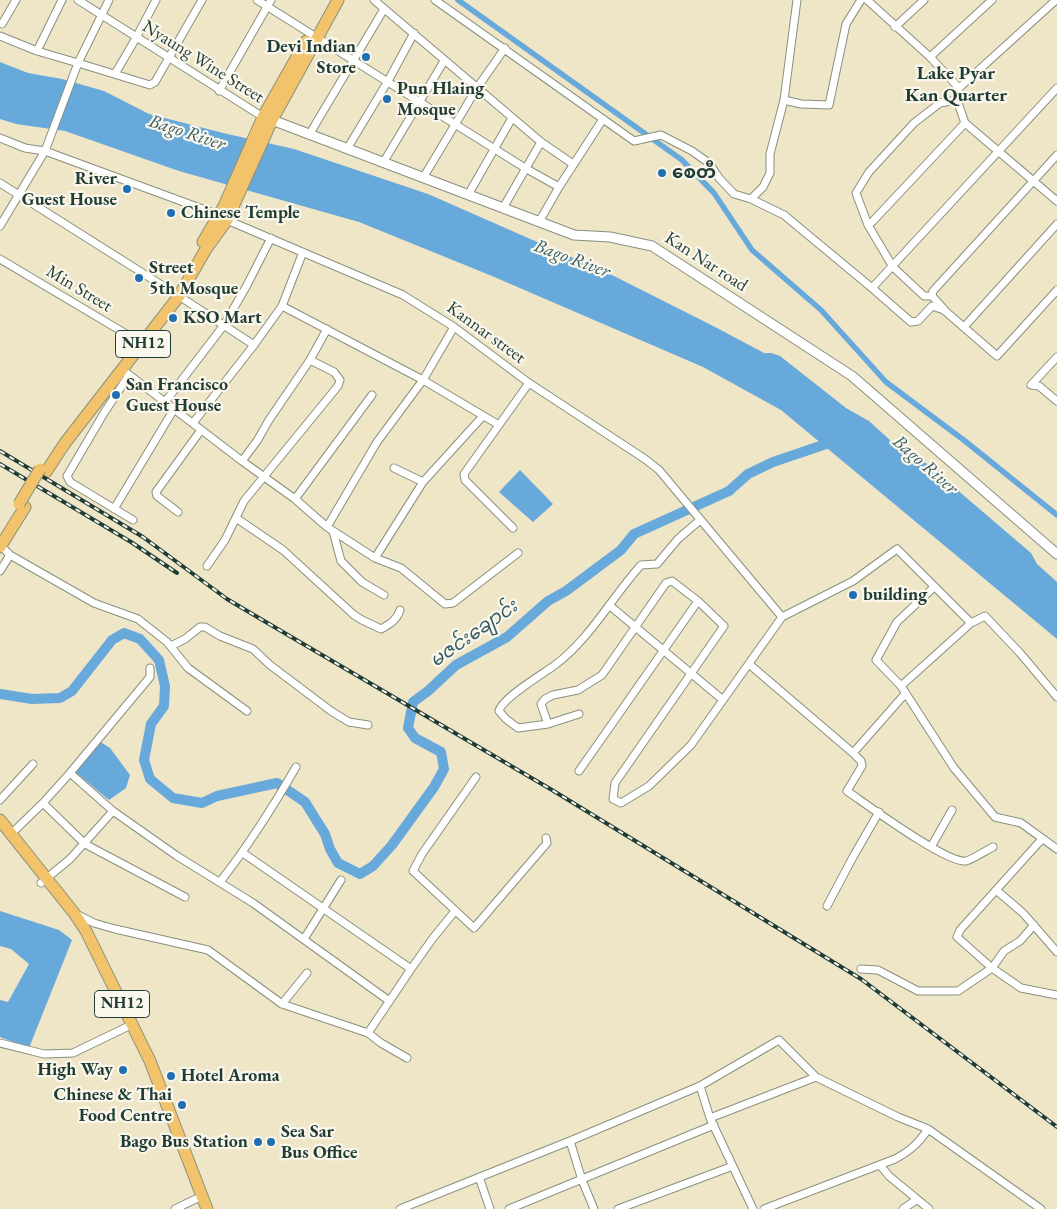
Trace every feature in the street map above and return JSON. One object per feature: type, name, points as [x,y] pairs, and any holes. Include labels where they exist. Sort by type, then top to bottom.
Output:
[{"type":"highway","name":"NH12","points":[[0,543],[43,470],[58,440],[140,343],[206,249],[226,213],[266,122],[314,34],[329,0]]},
{"type":"highway","name":"NH12","points":[[314,34],[338,0]]},
{"type":"highway","name":"NH12","points":[[43,470],[126,372],[140,343]]},
{"type":"highway","name":"NH12","points":[[0,820],[5,832],[44,881],[77,929],[128,1027],[150,1061],[199,1201],[207,1209]]},
{"type":"highway","name":"NH12","points":[[44,881],[74,913],[94,946],[128,1027]]},
{"type":"street","points":[[2,24],[16,0]]},
{"type":"street","points":[[37,51],[62,0]]},
{"type":"street","name":"Nyaung Wine Street","points":[[78,0],[266,122]]},
{"type":"street","points":[[0,226],[20,195],[44,151],[78,63],[109,0]]},
{"type":"street","points":[[114,74],[156,0]]},
{"type":"street","points":[[0,36],[37,51],[150,85],[156,82],[202,0]]},
{"type":"street","points":[[257,0],[270,3],[314,34],[525,168],[559,187]]},
{"type":"street","points":[[374,0],[541,142],[573,164]]},
{"type":"street","points":[[435,0],[634,141],[661,135],[692,151],[709,163],[719,178],[734,194],[752,199],[784,216],[911,322],[918,321],[932,306],[944,310]]},
{"type":"street","points":[[752,199],[770,173],[770,154],[784,100],[797,0]]},
{"type":"street","points":[[784,100],[801,104],[829,105],[846,24],[861,0]]},
{"type":"street","points":[[867,0],[930,57],[959,88]]},
{"type":"street","points":[[895,27],[924,0]]},
{"type":"street","points":[[930,57],[992,0]]},
{"type":"street","points":[[1056,0],[959,88],[956,100],[965,123],[1057,201]]},
{"type":"street","points":[[219,91],[270,3]]},
{"type":"street","points":[[309,135],[384,9]]},
{"type":"street","points":[[347,149],[414,33]]},
{"type":"street","points":[[423,178],[476,88],[505,48]]},
{"type":"street","points":[[384,163],[444,61]]},
{"type":"street","points":[[872,288],[1057,88]]},
{"type":"street","points":[[956,100],[940,103],[914,124],[869,172],[856,192],[868,225],[893,267],[924,296],[932,296],[944,310],[997,356],[1057,290]]},
{"type":"street","points":[[468,195],[512,118]]},
{"type":"street","points":[[539,222],[602,118]]},
{"type":"street","name":"Kan Nar road","points":[[266,122],[309,135],[574,235],[610,238],[652,246],[852,376],[1057,554]]},
{"type":"street","points":[[868,225],[965,123]]},
{"type":"street","name":"Kannar street","points":[[0,138],[25,148],[44,151],[226,213],[271,238],[403,296],[454,327],[529,383],[660,470],[782,617]]},
{"type":"street","points":[[503,208],[541,142]]},
{"type":"street","points":[[932,296],[933,291],[1057,155]]},
{"type":"street","points":[[0,183],[176,293],[254,345]]},
{"type":"street","points":[[964,327],[1057,224]]},
{"type":"street","points":[[165,402],[224,326],[246,288],[271,238]]},
{"type":"street","points":[[193,423],[282,306],[303,252]]},
{"type":"street","name":"Min Street","points":[[0,259],[140,343]]},
{"type":"street","points":[[282,306],[423,380],[499,425]]},
{"type":"street","points":[[384,596],[362,582],[341,561],[330,529],[377,442],[423,380],[454,327]]},
{"type":"street","points":[[242,461],[310,360],[327,328]]},
{"type":"street","points":[[1057,357],[1031,385],[1039,386],[1057,401]]},
{"type":"street","points":[[206,566],[225,540],[244,501],[338,386],[340,380],[334,372],[310,360]]},
{"type":"street","points":[[132,520],[70,482],[67,476],[126,372],[295,499],[330,529],[374,558],[401,568],[445,604],[453,602],[518,553]]},
{"type":"street","points":[[513,528],[464,480],[464,474],[529,383]]},
{"type":"street","points":[[295,499],[372,395]]},
{"type":"street","points":[[114,508],[174,409]]},
{"type":"street","points":[[374,558],[423,482],[483,416]]},
{"type":"street","points":[[178,512],[157,496],[156,492],[202,430]]},
{"type":"street","points":[[394,468],[423,482]]},
{"type":"street","points":[[236,518],[283,550],[330,594],[362,620],[381,629],[390,624],[400,610]]},
{"type":"street","points":[[579,714],[548,724],[518,728],[498,711],[500,706],[519,690],[557,664],[579,642],[641,565],[657,564],[699,518]]},
{"type":"street","points":[[0,543],[10,555],[94,603],[138,619],[171,646],[188,668],[247,712]]},
{"type":"street","points":[[548,724],[541,704],[545,699],[553,695],[578,690],[602,675],[666,583],[672,582],[698,601],[724,626],[690,672],[615,783],[613,799],[620,803],[650,786],[691,745],[782,617],[853,581],[897,549],[971,623]]},
{"type":"street","points":[[0,571],[10,555]]},
{"type":"street","points":[[934,587],[897,622],[876,660],[901,686],[954,768],[995,817],[1021,823],[1057,849]]},
{"type":"street","points":[[579,771],[698,601]]},
{"type":"street","points":[[609,605],[723,700]]},
{"type":"street","points":[[901,686],[971,623],[985,616],[1020,653],[1057,697]]},
{"type":"street","points":[[171,646],[200,628],[205,627],[220,636],[253,649],[270,665],[331,711],[349,722],[368,725]]},
{"type":"street","points":[[749,664],[861,761],[862,766],[847,791],[931,847],[952,858],[966,861],[994,847]]},
{"type":"street","points":[[5,832],[43,803],[70,773],[150,677],[150,668]]},
{"type":"street","points":[[853,753],[905,694]]},
{"type":"street","points":[[0,800],[33,764]]},
{"type":"street","points":[[220,882],[271,810],[296,767]]},
{"type":"street","points":[[70,773],[113,811],[177,856],[253,903],[388,1000]]},
{"type":"street","points":[[476,777],[422,854],[413,871],[474,928],[547,843],[546,838]]},
{"type":"street","points":[[43,803],[85,844],[184,897]]},
{"type":"street","points":[[931,847],[952,810]]},
{"type":"street","points":[[44,881],[85,844],[113,811]]},
{"type":"street","points":[[827,906],[879,812]]},
{"type":"street","points":[[1042,838],[960,930],[957,937],[992,968],[1021,988],[1057,995]]},
{"type":"street","points":[[242,853],[411,969]]},
{"type":"street","points":[[304,939],[341,880]]},
{"type":"street","points":[[996,890],[1023,913],[1057,952]]},
{"type":"street","points":[[368,1033],[388,1000],[455,911]]},
{"type":"street","points":[[74,913],[94,923],[115,929],[208,950],[282,1004],[368,1033],[407,1058]]},
{"type":"street","points":[[861,969],[878,970],[918,991],[958,991],[992,968],[1004,951],[1020,941],[1034,925]]},
{"type":"street","points":[[282,1004],[307,973]]},
{"type":"street","points":[[0,1043],[44,1054],[73,1053],[128,1027]]},
{"type":"street","points":[[400,1209],[570,1141],[700,1086],[779,1040],[816,1077],[898,1117],[928,1129],[1041,1209]]},
{"type":"street","points":[[509,1209],[582,1180],[816,1077]]},
{"type":"street","points":[[700,1086],[712,1122],[753,1209]]},
{"type":"street","points":[[764,1209],[895,1159],[909,1152],[928,1129]]},
{"type":"street","points":[[570,1141],[582,1180],[594,1209]]},
{"type":"street","points":[[880,1164],[889,1176],[916,1200],[930,1209]]},
{"type":"street","points":[[618,1209],[733,1166]]},
{"type":"street","points":[[479,1177],[490,1209]]},
{"type":"street","points":[[903,1209],[916,1200]]},
{"type":"street","points":[[175,1209],[199,1201]]},
{"type":"water","name":"Bago River","points":[[0,62],[28,73],[62,79],[104,91],[149,114],[294,149],[428,194],[610,274],[764,353],[780,356],[846,408],[869,421],[892,442],[940,472],[962,494],[1031,553],[1037,564],[1057,582],[1057,639],[781,410],[703,367],[492,276],[359,222],[179,171],[65,131],[16,124],[0,119]]},
{"type":"water","points":[[520,470],[553,504],[533,522],[499,492]]},
{"type":"water","points":[[99,741],[110,748],[130,775],[126,788],[109,800],[74,771]]},
{"type":"water","points":[[0,911],[59,930],[72,940],[29,1048],[0,1037],[0,1000],[8,1002],[29,964],[11,949],[0,946]]},
{"type":"waterway","points":[[458,0],[682,160],[714,193],[752,250],[821,310],[886,382],[965,441],[1057,515]]},
{"type":"waterway","name":"မဇင်းချောင်း","points":[[0,694],[32,699],[60,698],[72,691],[112,640],[124,633],[140,639],[159,660],[165,686],[164,706],[151,724],[144,760],[150,779],[173,798],[202,803],[217,796],[277,783],[305,802],[325,834],[330,849],[338,863],[360,874],[373,866],[392,845],[434,787],[444,769],[441,752],[415,738],[408,728],[413,702],[456,665],[507,637],[548,601],[566,591],[621,550],[634,534],[729,491],[748,474],[773,462],[835,441]]},
{"type":"railway","points":[[0,451],[143,537],[227,599],[552,790],[861,979],[1057,1127]]},
{"type":"railway","points":[[0,464],[131,542],[177,573]]},
{"type":"place","name":"Devi Indian Store","points":[[366,57]]},
{"type":"place","name":"Pun Hlaing Mosque","points":[[387,99]]},
{"type":"place","name":"စေတီ","points":[[662,173]]},
{"type":"place","name":"River Guest House","points":[[127,189]]},
{"type":"place","name":"Chinese Temple","points":[[171,213]]},
{"type":"place","name":"Street 5th Mosque","points":[[139,278]]},
{"type":"place","name":"KSO Mart","points":[[173,318]]},
{"type":"place","name":"San Francisco Guest House","points":[[116,395]]},
{"type":"place","name":"building","points":[[853,595]]},
{"type":"place","name":"High Way","points":[[123,1070]]},
{"type":"place","name":"Hotel Aroma","points":[[171,1076]]},
{"type":"place","name":"Chinese & Thai Food Centre","points":[[182,1105]]},
{"type":"place","name":"Bago Bus Station","points":[[258,1142]]},
{"type":"place","name":"Sea Sar Bus Office","points":[[271,1142]]},
{"type":"district","name":"Lake Pyar Kan Quarter","points":[[956,85]]}]
